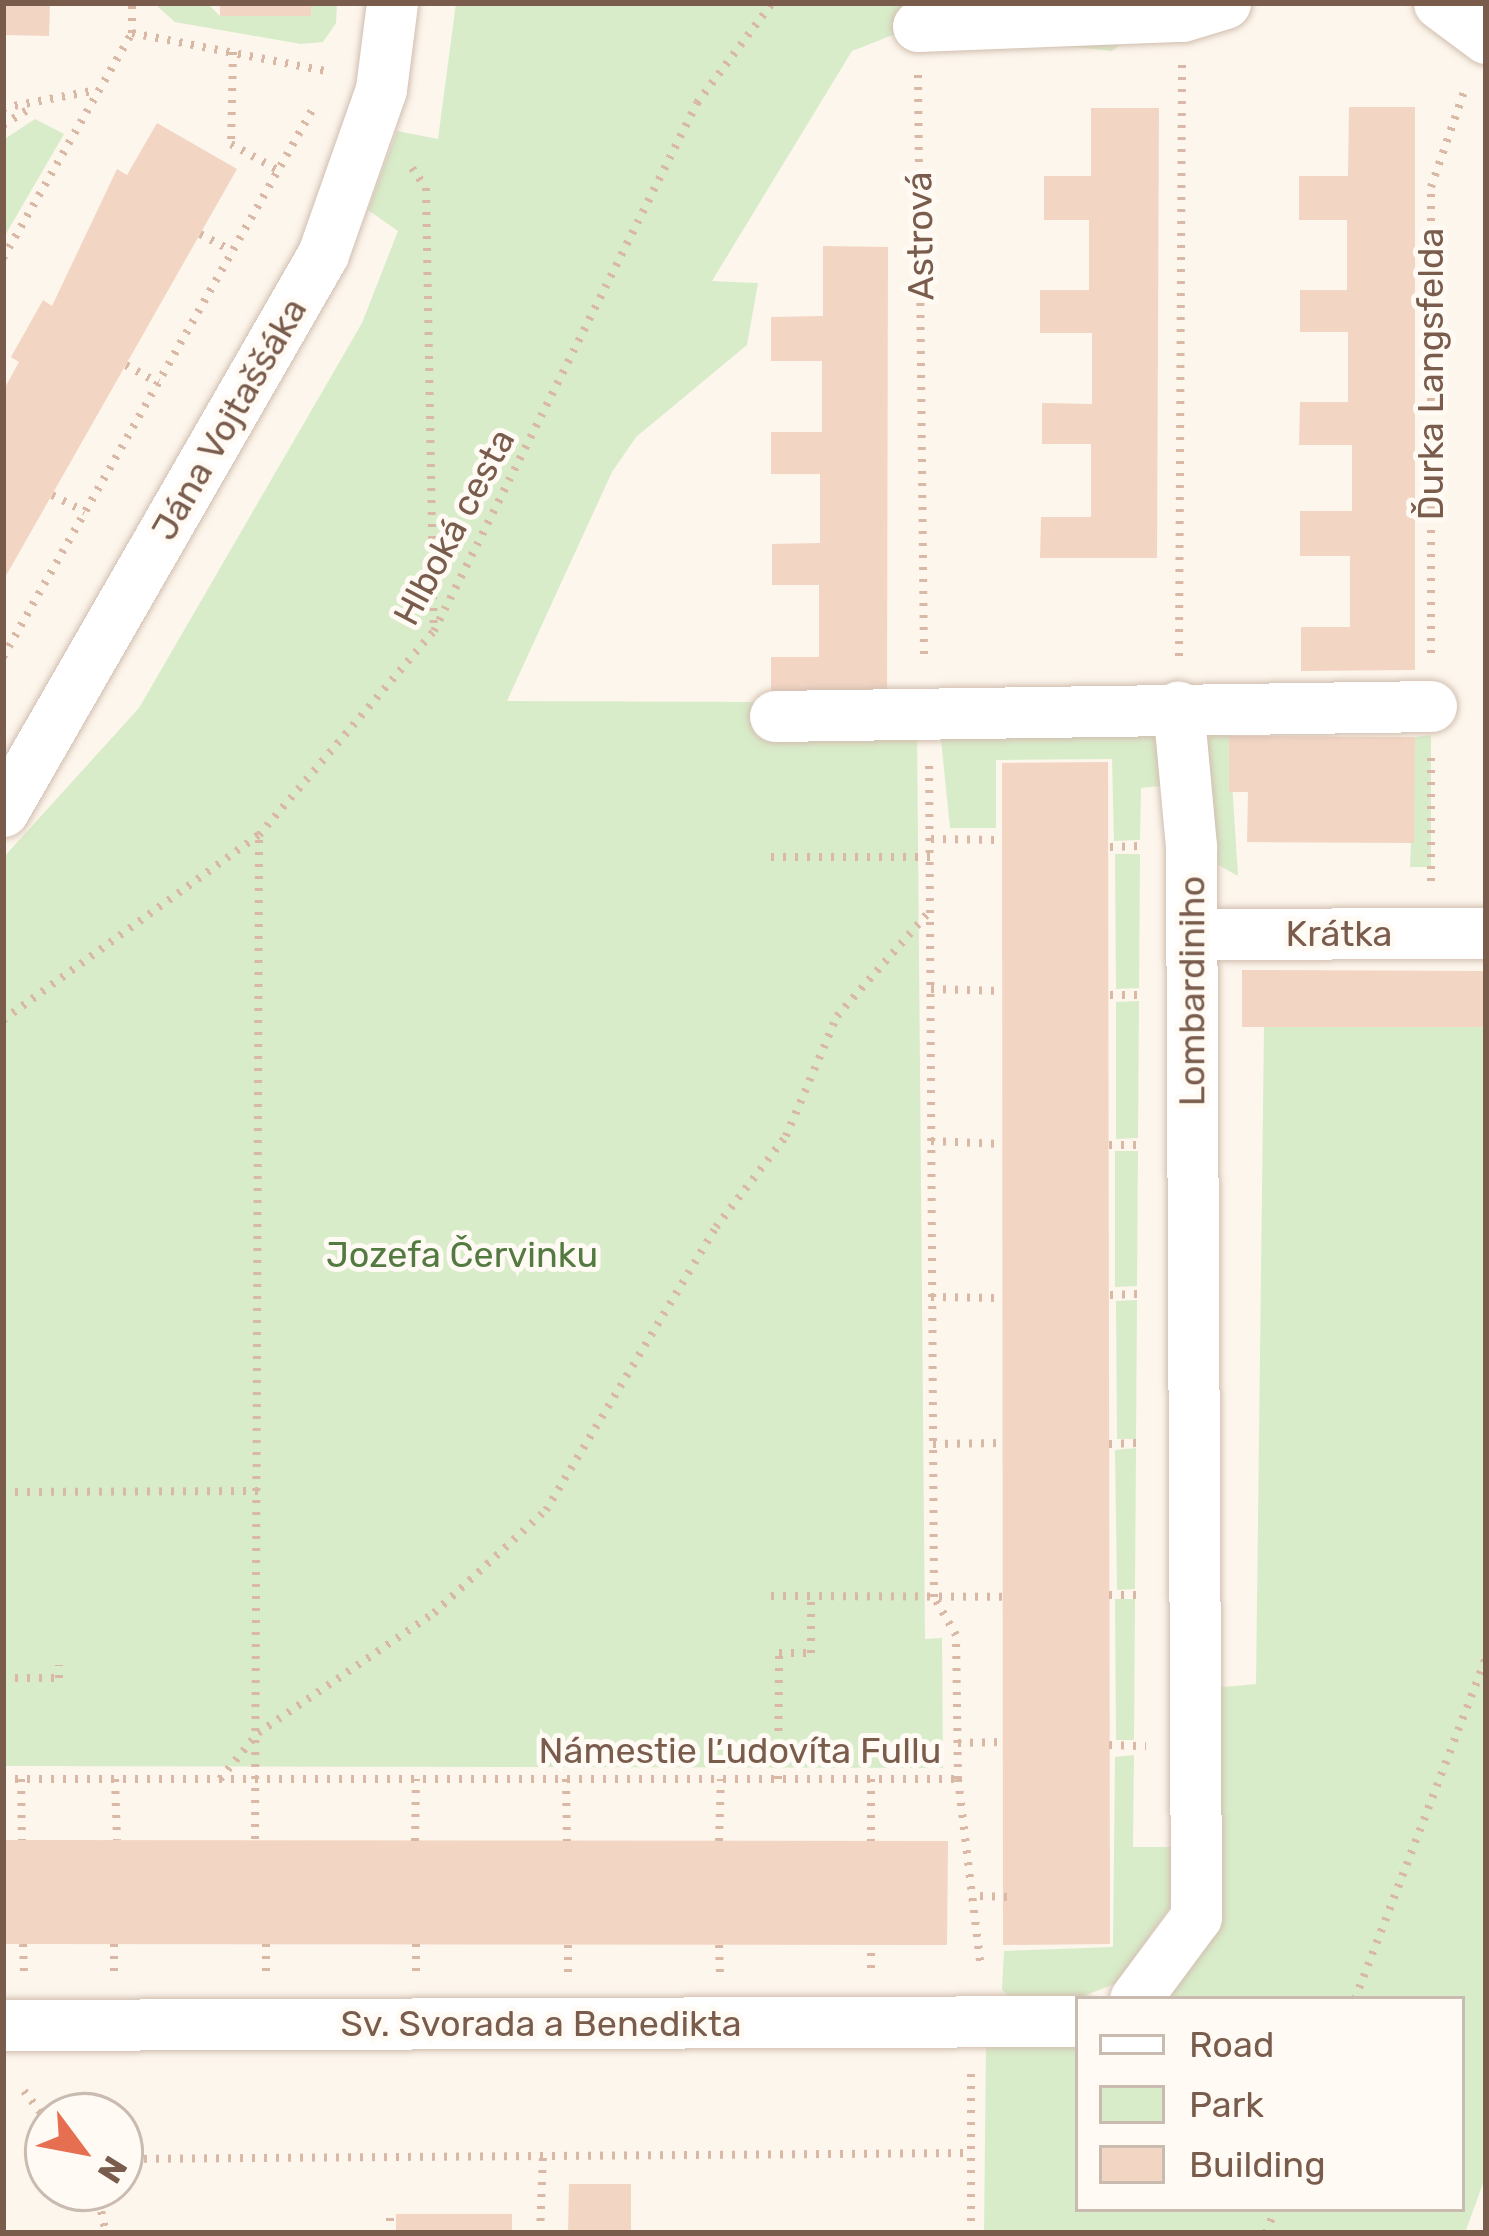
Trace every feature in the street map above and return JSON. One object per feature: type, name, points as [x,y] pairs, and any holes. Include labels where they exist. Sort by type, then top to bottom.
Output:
[{"type":"street","name":"Jána Vojtaššáka","points":[[3,811],[323,254],[381,88],[392,3]]},
{"type":"street","points":[[1439,3],[1481,54]]},
{"type":"street","points":[[918,26],[1204,9]]},
{"type":"street","points":[[776,716],[926,735],[1178,707],[1431,706]]},
{"type":"street","name":"Lombardiniho","points":[[1140,1996],[1196,1917],[1192,934],[1178,707]]},
{"type":"street","name":"Krátka","points":[[1192,934],[1486,933]]},
{"type":"street","name":"Sv. Svorada a Benedikta","points":[[3,2025],[1075,2021]]},
{"type":"path","points":[[3,258],[132,33],[132,3]]},
{"type":"path","name":"Hlboká cesta","points":[[3,1020],[259,835],[434,631],[697,103],[772,3]]},
{"type":"path","points":[[1178,707],[1204,9]]},
{"type":"path","name":"Astrová","points":[[918,26],[926,735]]},
{"type":"path","points":[[132,33],[332,73],[381,88],[384,128],[426,188],[434,631]]},
{"type":"path","points":[[233,52],[231,144],[278,170]]},
{"type":"path","name":"Ďurka Langsfelda","points":[[1434,934],[1431,187],[1481,54]]},
{"type":"path","points":[[3,657],[6,644],[158,383],[338,57]]},
{"type":"path","points":[[3,108],[31,107],[99,89]]},
{"type":"path","points":[[3,125],[31,107]]},
{"type":"path","points":[[200,234],[232,251]]},
{"type":"path","points":[[126,364],[158,383]]},
{"type":"path","points":[[52,495],[85,512]]},
{"type":"path","name":"Námestie Ľudovíta Fullu","points":[[3,1779],[958,1779],[956,1635],[934,1597],[932,839],[926,735]]},
{"type":"path","points":[[255,1839],[262,1491],[259,835]]},
{"type":"path","points":[[932,839],[1002,840]]},
{"type":"path","points":[[771,857],[931,857]]},
{"type":"path","points":[[220,1779],[258,1732],[434,1613],[546,1510],[716,1227],[786,1136],[836,1016],[931,910]]},
{"type":"path","points":[[931,989],[1001,991]]},
{"type":"path","points":[[931,1141],[1001,1144]]},
{"type":"path","points":[[931,1298],[1001,1298]]},
{"type":"path","points":[[933,1444],[1002,1443]]},
{"type":"path","points":[[3,1492],[262,1491]]},
{"type":"path","points":[[771,1596],[1003,1597]]},
{"type":"path","points":[[778,1779],[779,1653],[811,1652],[811,1597]]},
{"type":"path","points":[[1356,1996],[1486,1657]]},
{"type":"path","points":[[3,1678],[59,1678],[58,1665]]},
{"type":"path","points":[[958,1743],[1003,1742]]},
{"type":"path","points":[[21,1779],[22,1840]]},
{"type":"path","points":[[115,1779],[117,1840]]},
{"type":"path","points":[[415,1840],[416,1779]]},
{"type":"path","points":[[566,1779],[567,1841]]},
{"type":"path","points":[[719,1841],[721,1779]]},
{"type":"path","points":[[871,1779],[871,1841]]},
{"type":"path","points":[[958,1779],[980,1896],[971,2233]]},
{"type":"path","points":[[980,1896],[1010,1897]]},
{"type":"path","points":[[144,2158],[971,2153]]},
{"type":"path","points":[[540,2233],[543,2156]]},
{"type":"path","points":[[390,2211],[390,2233]]},
{"type":"green space","points":[[207,3],[220,16],[310,16],[311,3],[337,3],[336,23],[323,42],[301,44],[175,22],[157,6]]},
{"type":"green space","name":"Jozefa Červinku","points":[[456,3],[1170,3],[1112,51],[908,29],[852,51],[712,281],[758,283],[747,345],[636,437],[612,472],[507,701],[771,702],[917,728],[925,1639],[942,1638],[943,1768],[3,1766],[3,858],[139,708],[362,323],[398,231],[368,210],[397,131],[438,139]]},
{"type":"green space","points":[[35,119],[64,134],[3,239],[3,140]]},
{"type":"green space","points":[[940,729],[1143,730],[1158,738],[1170,785],[1141,788],[1140,840],[1114,841],[1112,759],[996,760],[996,828],[950,828]]},
{"type":"green space","points":[[1215,732],[1229,736],[1238,876],[1209,860],[1206,742]]},
{"type":"green space","points":[[1431,735],[1431,867],[1410,867],[1415,737]]},
{"type":"green space","points":[[1115,854],[1140,854],[1139,988],[1116,989]]},
{"type":"green space","points":[[1139,1001],[1138,1138],[1116,1139],[1116,1002]]},
{"type":"green space","points":[[1264,1027],[1486,1027],[1486,2175],[1465,2233],[984,2233],[986,2045],[1075,2039],[1075,2212],[1465,2212],[1465,1996],[1160,1996],[1214,1688],[1256,1684]]},
{"type":"green space","points":[[1115,1151],[1138,1151],[1137,1286],[1115,1287]]},
{"type":"green space","points":[[1137,1300],[1136,1439],[1117,1439],[1116,1301]]},
{"type":"green space","points":[[1136,1448],[1135,1589],[1117,1590],[1115,1450]]},
{"type":"green space","points":[[1115,1599],[1135,1599],[1134,1740],[1116,1740]]},
{"type":"green space","points":[[1134,1755],[1133,1847],[1178,1847],[1170,1907],[1115,1984],[1067,2002],[1015,2003],[1002,1990],[1004,1951],[1113,1947],[1115,1757]]},
{"type":"building","points":[[3,3],[50,3],[49,36],[3,35]]},
{"type":"building","points":[[220,3],[311,3],[311,16],[220,16]]},
{"type":"building","points":[[1349,107],[1415,107],[1415,670],[1301,671],[1301,627],[1350,627],[1350,556],[1300,556],[1300,511],[1352,511],[1352,445],[1299,445],[1300,402],[1348,402],[1348,332],[1300,332],[1300,290],[1347,290],[1347,220],[1299,220],[1299,176],[1348,176]]},
{"type":"building","points":[[1091,108],[1159,108],[1157,558],[1040,558],[1041,517],[1091,517],[1091,444],[1042,444],[1042,403],[1092,404],[1092,333],[1040,333],[1040,290],[1089,290],[1089,220],[1044,220],[1044,176],[1091,176]]},
{"type":"building","points":[[157,123],[237,169],[3,581],[3,391],[19,362],[11,357],[43,300],[52,306],[117,169],[127,175]]},
{"type":"building","points":[[823,246],[888,247],[887,701],[771,702],[771,657],[819,657],[819,585],[772,585],[772,544],[820,543],[820,474],[771,474],[771,432],[822,432],[822,361],[771,361],[771,317],[823,316]]},
{"type":"building","points":[[1229,736],[1415,737],[1414,843],[1247,842],[1248,792],[1229,792]]},
{"type":"building","points":[[1108,762],[1110,1944],[1003,1945],[1002,763]]},
{"type":"building","points":[[1242,970],[1486,971],[1486,1027],[1242,1027]]},
{"type":"building","points":[[3,1840],[948,1841],[947,1945],[3,1944]]},
{"type":"building","points":[[569,2184],[631,2184],[631,2233],[568,2233]]},
{"type":"building","points":[[396,2214],[512,2214],[512,2233],[396,2233]]}]
